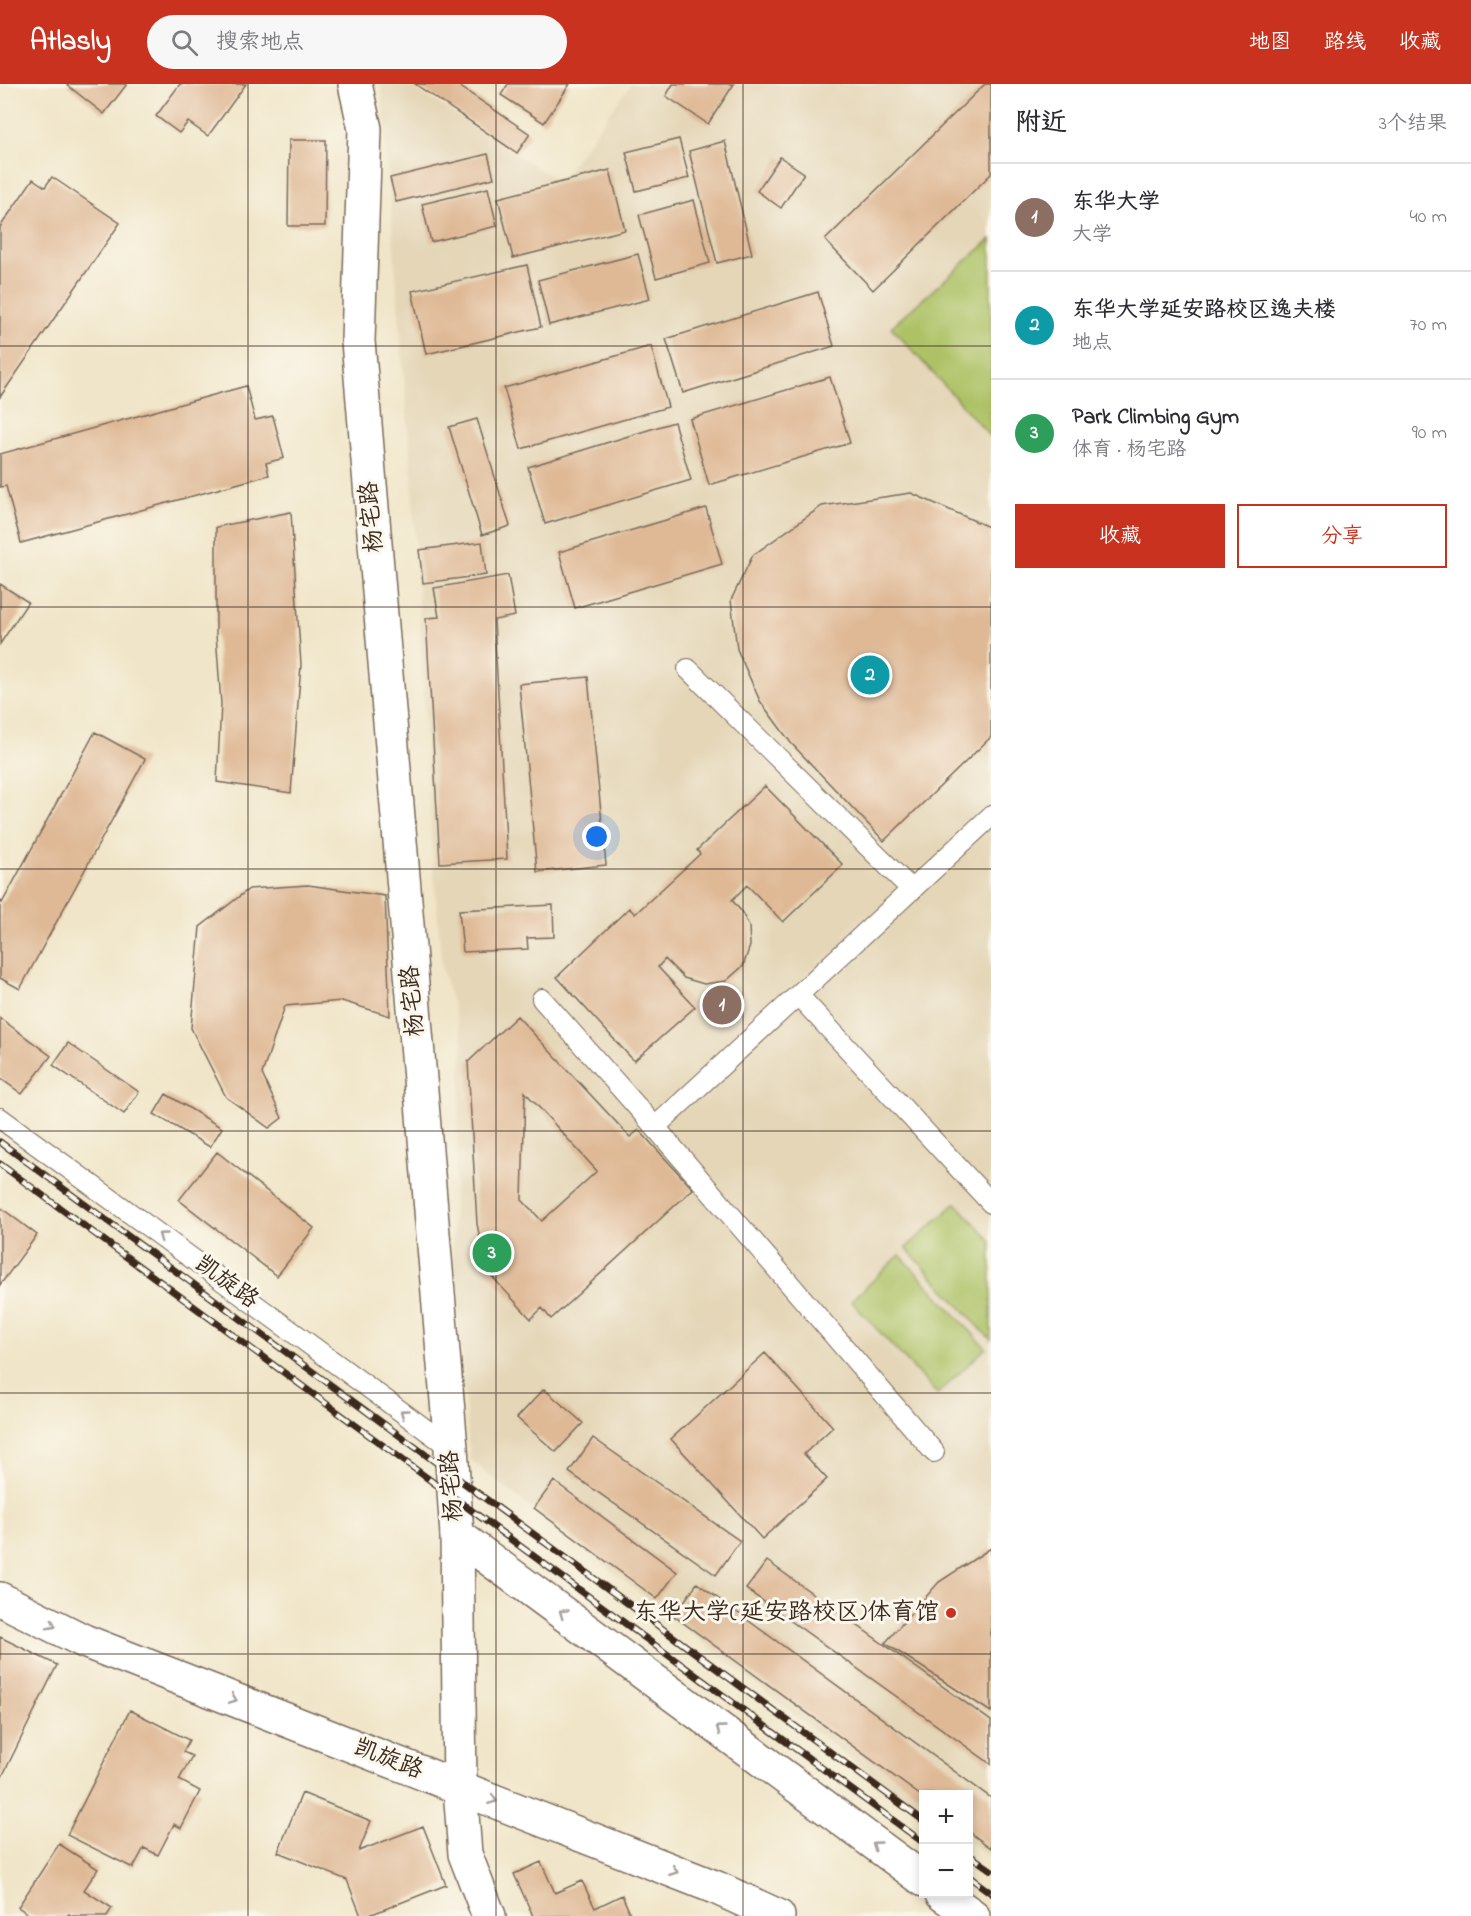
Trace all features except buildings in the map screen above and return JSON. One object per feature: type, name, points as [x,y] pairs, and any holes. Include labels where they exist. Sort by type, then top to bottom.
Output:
[{"type":"street","name":"杨宅路","points":[[355,84],[365,129],[358,341],[451,1448],[456,1535],[460,1788],[465,1854],[489,1916]]},
{"type":"street","points":[[456,1535],[919,1876]]},
{"type":"street","name":"凯旋路","points":[[0,1599],[84,1641],[717,1888],[778,1916]]},
{"type":"street","points":[[949,1898],[973,1916]]},
{"type":"lane","points":[[688,669],[912,890]]},
{"type":"lane","points":[[656,1127],[991,816]]},
{"type":"lane","points":[[798,995],[991,1203]]},
{"type":"lane","points":[[542,999],[656,1127],[934,1452]]},
{"type":"lane","name":"凯旋路","points":[[0,1118],[451,1448]]},
{"type":"shaded area","points":[[381,84],[408,84],[559,182],[631,84],[991,84],[991,1858],[973,1845],[973,1790],[919,1790],[919,1808],[873,1776],[470,1460],[452,1239],[463,1041],[442,968],[432,847],[412,477]]},
{"type":"green space","points":[[991,239],[991,437],[891,327]]},
{"type":"green space","points":[[956,1203],[991,1241],[991,1340],[906,1248]]},
{"type":"green space","points":[[900,1255],[986,1348],[937,1394],[851,1301]]},
{"type":"railway","points":[[0,1142],[919,1817]]},
{"type":"railway","points":[[0,1164],[919,1839]]},
{"type":"railway","points":[[973,1857],[991,1870]]},
{"type":"railway","points":[[973,1880],[991,1893]]},
{"type":"place","name":"东华大学延安路校区逸夫楼","points":[[870,675]]},
{"type":"place","name":"东华大学","points":[[722,1005]]},
{"type":"place","name":"Park Climbing Gym","points":[[492,1253]]},
{"type":"place","name":"东华大学(延安路校区)体育馆","points":[[951,1613]]}]
